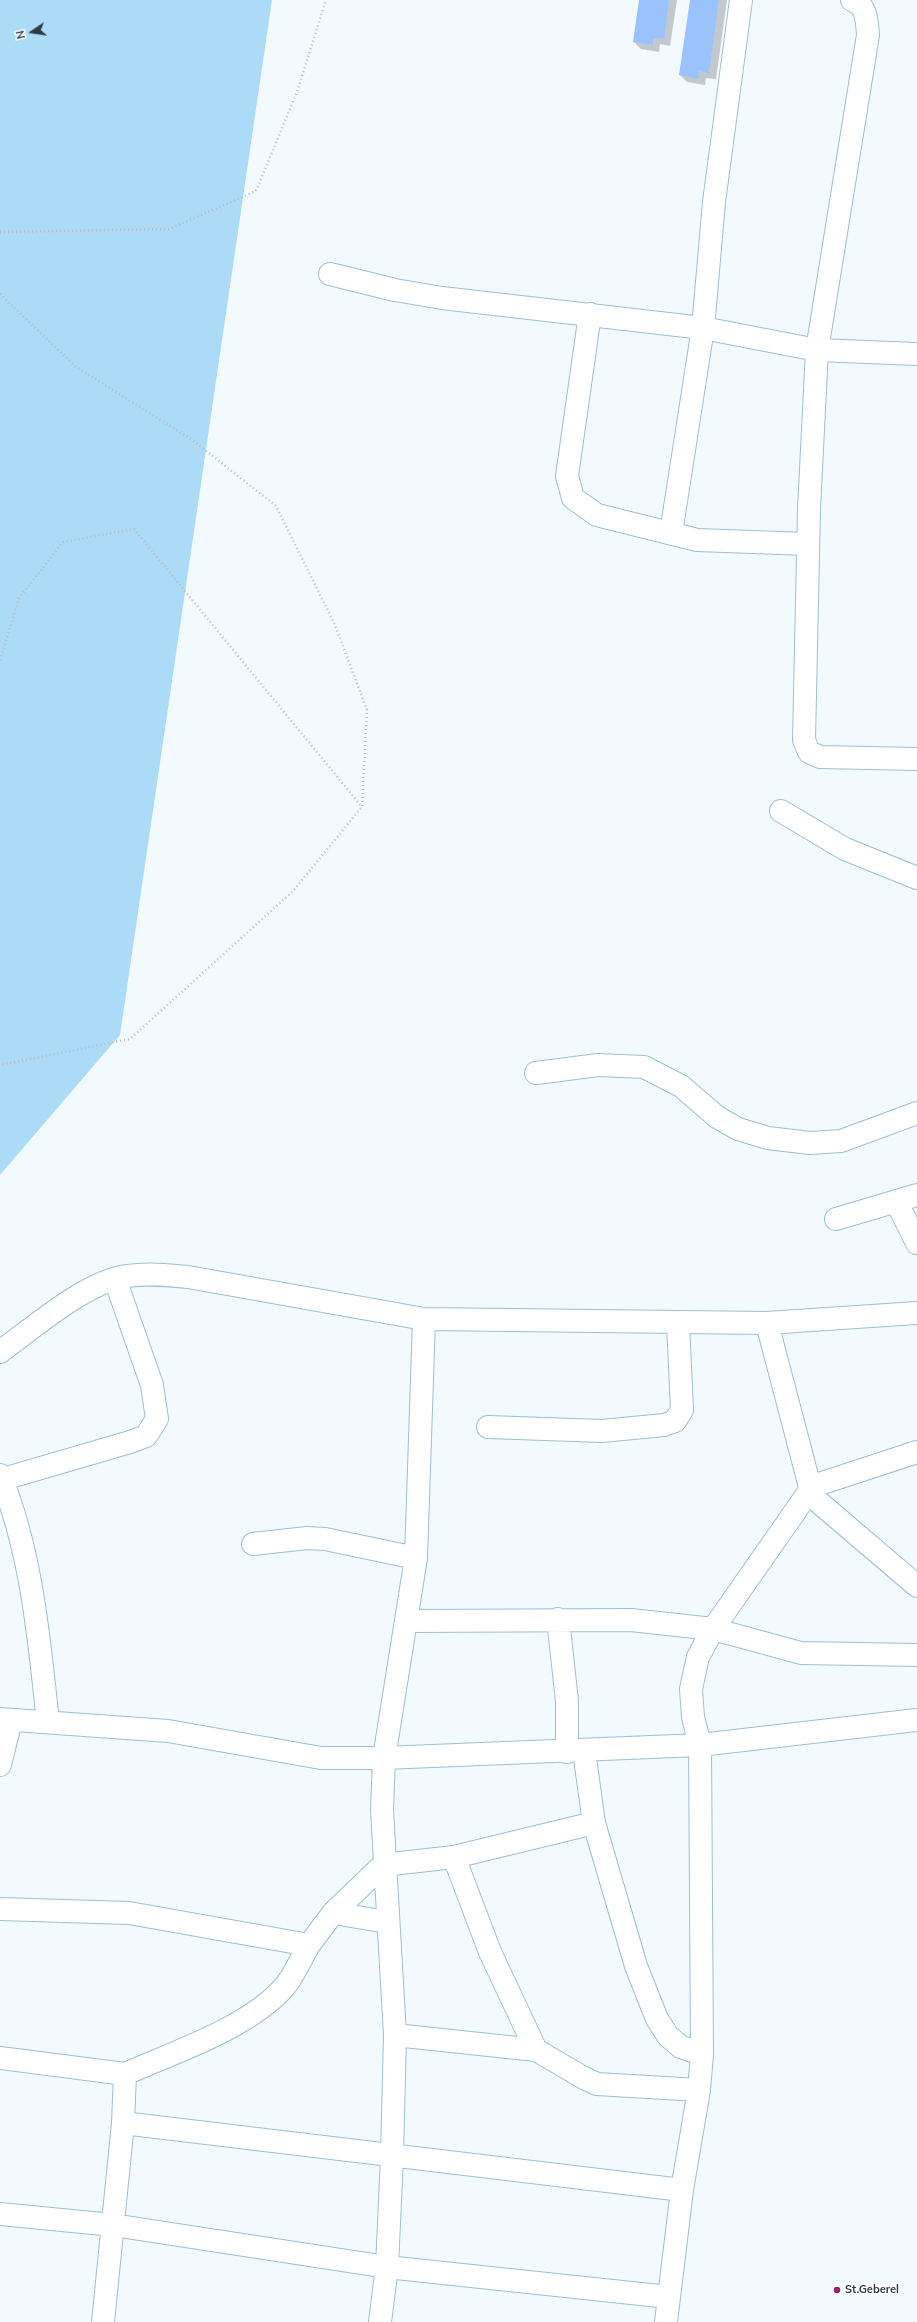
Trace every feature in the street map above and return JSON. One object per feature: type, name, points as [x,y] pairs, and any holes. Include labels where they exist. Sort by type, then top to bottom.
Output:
[{"type":"street","points":[[671,533],[703,328],[714,202],[741,0]]},
{"type":"street","points":[[852,0],[866,13],[867,42],[817,350],[808,544],[804,740],[809,752],[820,757],[917,759]]},
{"type":"street","points":[[330,274],[395,290],[442,298],[703,328],[817,350],[917,354]]},
{"type":"street","points":[[590,314],[567,476],[572,498],[596,515],[697,540],[808,544]]},
{"type":"street","points":[[781,811],[845,849],[917,878]]},
{"type":"street","points":[[536,1073],[598,1065],[644,1067],[681,1086],[717,1117],[738,1129],[768,1138],[810,1143],[841,1141],[917,1113]]},
{"type":"street","points":[[836,1220],[917,1195]]},
{"type":"street","points":[[896,1201],[917,1243]]},
{"type":"street","points":[[0,1352],[68,1303],[102,1283],[126,1276],[158,1275],[188,1277],[424,1319],[767,1323],[917,1313]]},
{"type":"street","points":[[48,1722],[40,1647],[28,1569],[1,1478],[130,1442],[146,1436],[157,1419],[152,1385],[115,1279]]},
{"type":"street","points":[[380,2322],[387,2268],[395,2035],[383,1865],[382,1810],[384,1758],[416,1558],[424,1319]]},
{"type":"street","points":[[488,1427],[602,1431],[664,1425],[675,1421],[682,1410],[678,1323]]},
{"type":"street","points":[[767,1323],[809,1490],[917,1586]]},
{"type":"street","points":[[666,2322],[682,2190],[699,2090],[702,2054],[700,1745],[693,1717],[691,1689],[698,1657],[713,1629],[809,1490],[917,1452]]},
{"type":"street","points":[[253,1544],[307,1538],[326,1539],[416,1558]]},
{"type":"street","points":[[406,1621],[558,1619],[631,1620],[713,1629],[801,1653],[917,1655]]},
{"type":"street","points":[[558,1619],[567,1701],[575,1751],[594,1823],[636,1966],[657,2019],[668,2036],[681,2048],[702,2054]]},
{"type":"street","points":[[0,1765],[5,1719],[168,1731],[321,1758],[384,1758],[700,1745],[917,1720]]},
{"type":"street","points":[[0,2058],[124,2074],[230,2028],[259,2008],[287,1984],[309,1945],[333,1913],[383,1865],[454,1857],[594,1823]]},
{"type":"street","points":[[454,1857],[490,1952],[536,2050]]},
{"type":"street","points":[[0,1910],[129,1913],[309,1945]]},
{"type":"street","points":[[333,1913],[387,1922]]},
{"type":"street","points":[[395,2035],[536,2050],[597,2084],[699,2090]]},
{"type":"street","points":[[103,2322],[122,2123],[124,2074]]},
{"type":"street","points":[[122,2123],[682,2190]]},
{"type":"street","points":[[0,2214],[113,2225],[387,2268],[670,2297]]},
{"type":"path","points":[[0,232],[169,229],[256,191],[297,92],[326,0]]},
{"type":"path","points":[[0,294],[76,367],[191,439],[276,506],[335,625],[367,710],[362,807],[293,891],[130,1039],[0,1065]]},
{"type":"path","points":[[0,660],[20,598],[63,542],[134,529],[362,807]]},
{"type":"shaded area","points":[[0,0],[272,0],[120,1035],[0,1175]]},
{"type":"building","points":[[639,0],[669,0],[664,39],[653,38],[653,45],[633,42]]},
{"type":"building","points":[[690,0],[719,0],[709,73],[699,71],[698,79],[679,75]]},
{"type":"place","name":"St.Geberel","points":[[837,2290]]}]
